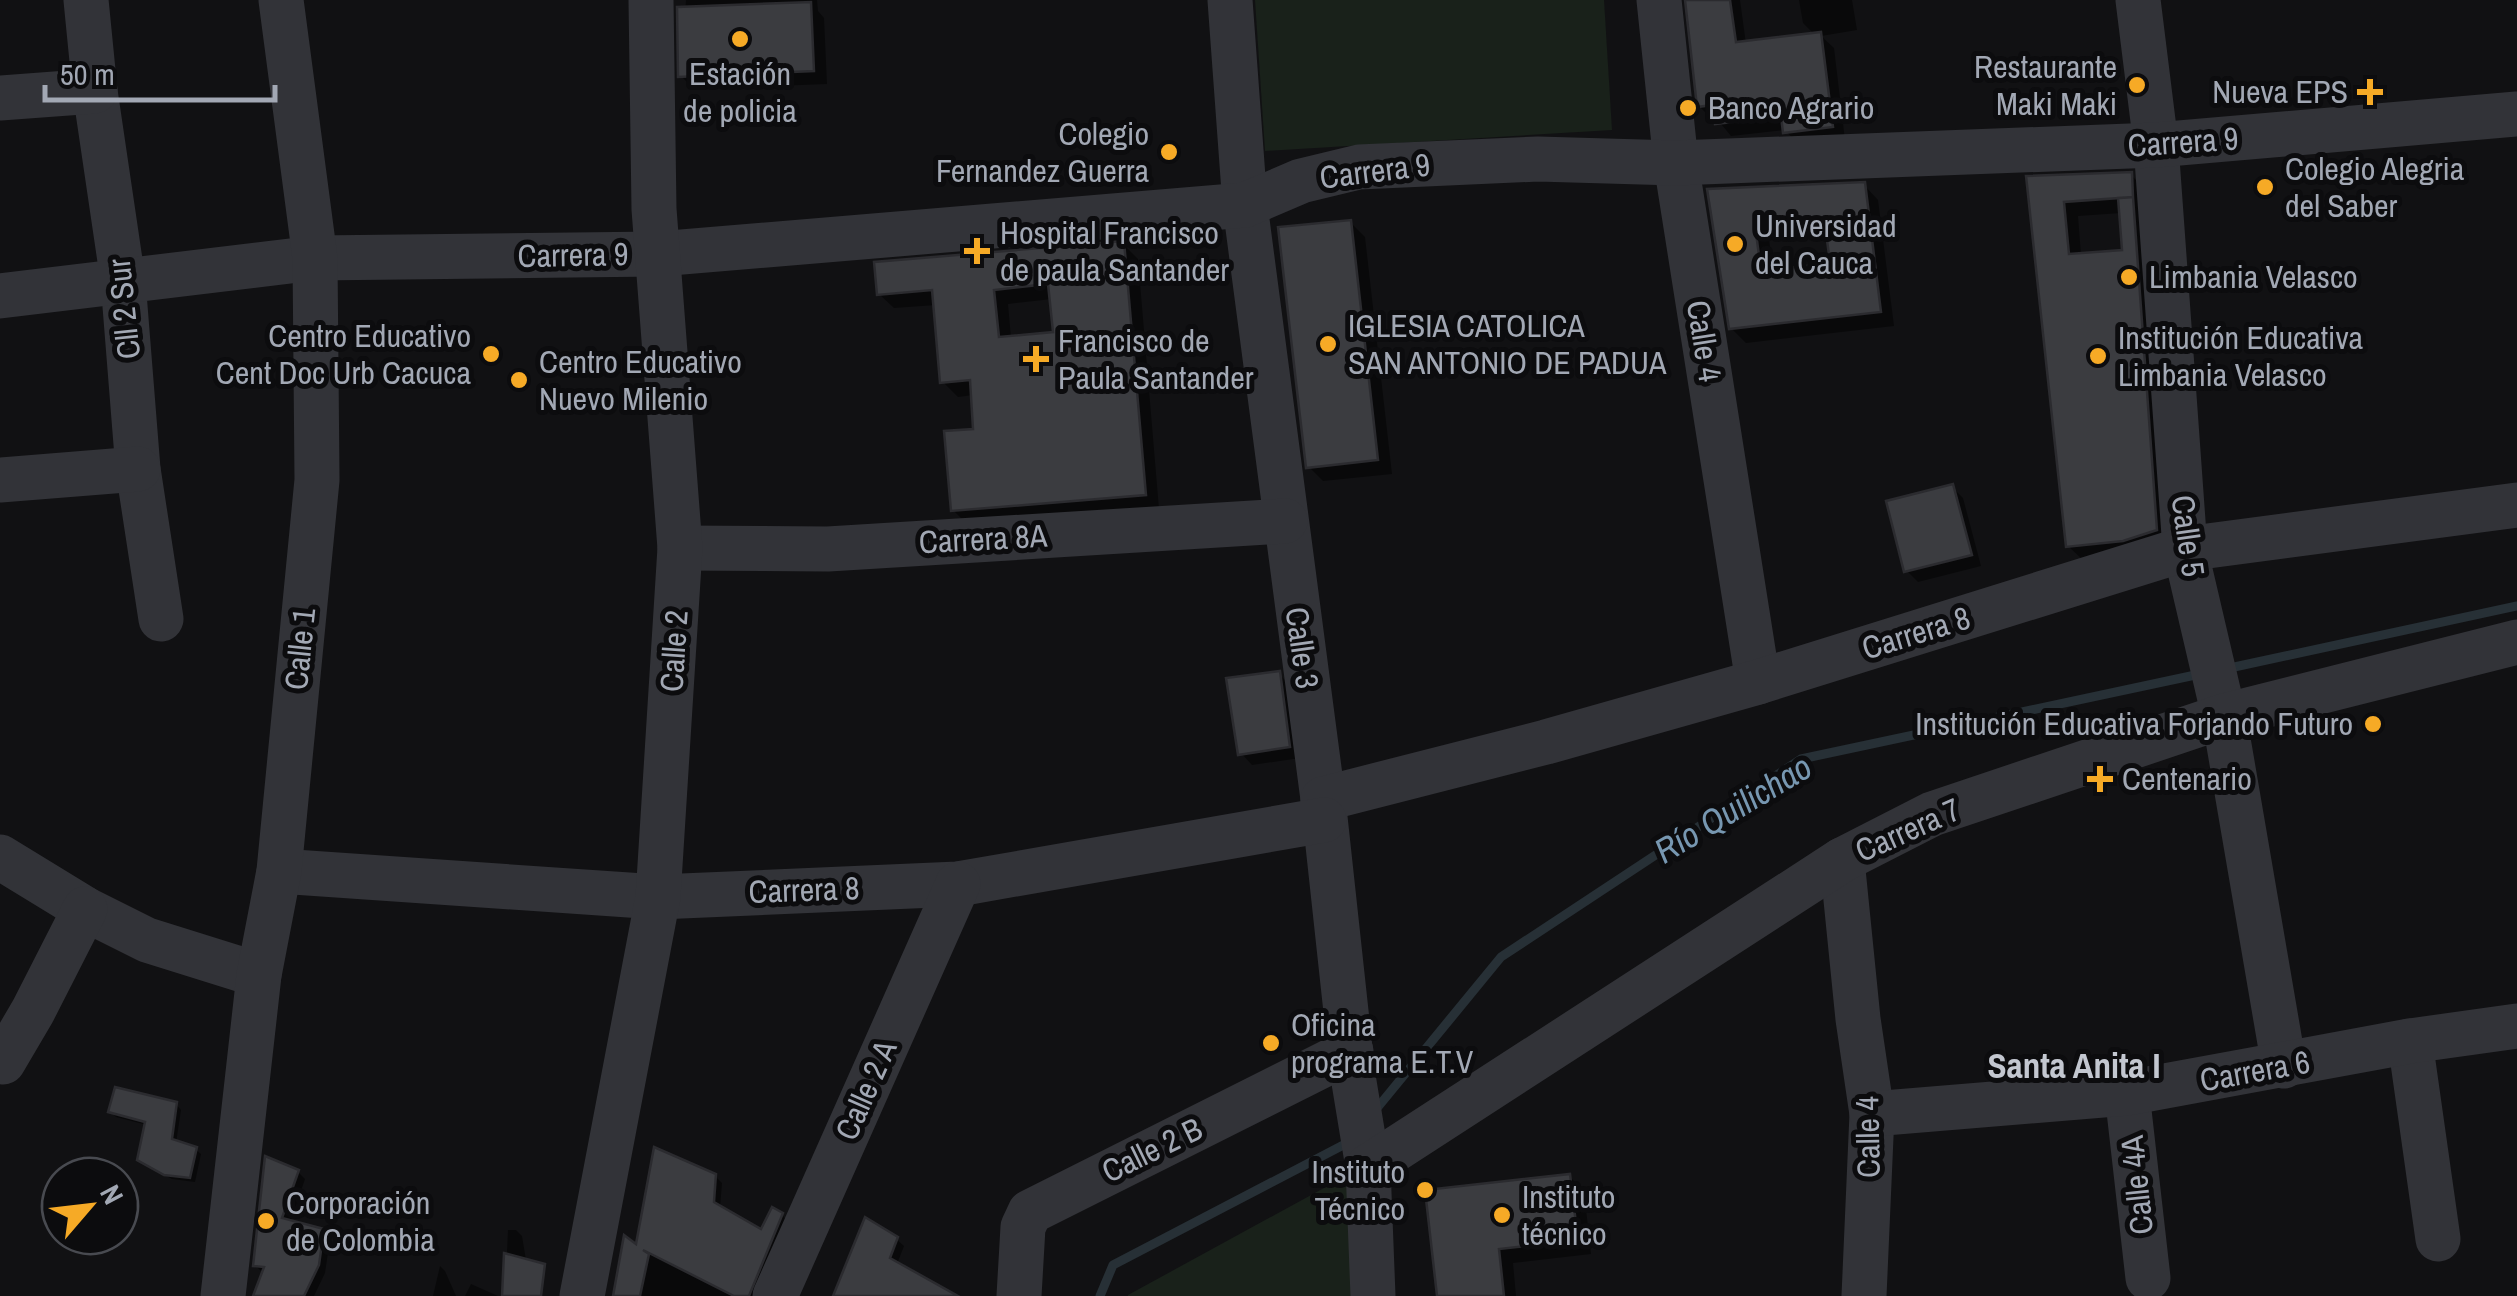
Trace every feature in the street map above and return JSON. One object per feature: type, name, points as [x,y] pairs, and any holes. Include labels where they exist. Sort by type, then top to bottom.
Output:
[{"type":"street","name":"Cll 2 Sur","points":[[86,0],[123,281],[138,469],[160,618]]},
{"type":"street","name":"Calle 1","points":[[223,1296],[259,975],[279,872],[317,480],[315,258],[281,0]]},
{"type":"street","name":"Calle 2","points":[[582,1296],[658,896],[680,548],[658,254],[652,0]]},
{"type":"street","name":"Calle 3","points":[[1230,0],[1245,205],[1366,1158],[1373,1296]]},
{"type":"street","name":"Calle 4","points":[[1659,0],[1676,163],[1758,682]]},
{"type":"street","name":"Calle 5","points":[[2138,0],[2156,145],[2188,561],[2222,705],[2284,1066]]},
{"type":"street","points":[[0,98],[95,91]]},
{"type":"street","name":"Carrera 9","points":[[0,296],[315,258],[658,254],[1245,205],[1301,180],[1359,167],[1538,159],[1676,163],[2156,145],[2517,114]]},
{"type":"street","points":[[0,480],[138,469]]},
{"type":"street","name":"Carrera 8","points":[[279,872],[658,896],[958,884],[1324,809],[1546,742],[2188,561],[2517,505]]},
{"type":"street","name":"Carrera 8A","points":[[680,548],[828,548],[1285,521]]},
{"type":"street","name":"Carrera 7","points":[[1366,1158],[1842,860],[1932,814],[2222,705],[2517,642]]},
{"type":"street","points":[[0,857],[85,909],[147,940],[259,975]]},
{"type":"street","name":"Calle 4","points":[[1842,860],[1872,1114],[1864,1296]]},
{"type":"street","name":"Calle 2 A","points":[[775,1296],[958,884]]},
{"type":"street","points":[[3,1062],[34,1011],[85,909]]},
{"type":"street","name":"Carrera 6","points":[[1872,1114],[2127,1093],[2517,1026]]},
{"type":"street","points":[[2410,1042],[2438,1238]]},
{"type":"street","name":"Calle 2 B","points":[[1020,1296],[1023,1227],[1030,1212],[1352,1063]]},
{"type":"street","name":"Calle 4A","points":[[2127,1093],[2148,1278]]},
{"type":"shaded area","points":[[1255,0],[1604,0],[1612,130],[1265,151]]},
{"type":"shaded area","points":[[1355,1171],[1369,1296],[1128,1296],[1128,1295]]},
{"type":"building","points":[[1685,0],[1730,0],[1736,42],[1821,32],[1833,127],[1783,133],[1781,116],[1715,124],[1713,105],[1697,107]]},
{"type":"building","name":"Estación de policia","points":[[811,2],[814,71],[678,77],[677,7]]},
{"type":"building","points":[[2132,172],[2157,530],[2123,541],[2066,547],[2026,176]],"holes":[[[2118,198],[2122,250],[2069,254],[2064,202]]]},
{"type":"building","name":"Universidad del Cauca","points":[[1865,182],[1881,312],[1729,329],[1707,189]],"holes":[[[1824,217],[1830,263],[1761,271],[1755,225]]]},
{"type":"building","name":"IGLESIA CATOLICA SAN ANTONIO DE PADUA","points":[[1351,220],[1378,460],[1306,468],[1278,227]]},
{"type":"building","name":"Francisco de Paula Santander","points":[[1124,241],[1146,495],[951,511],[944,431],[973,429],[970,380],[940,383],[932,290],[877,295],[874,262]],"holes":[[[1048,284],[1053,332],[999,337],[994,290]]]},
{"type":"building","points":[[1953,484],[1972,555],[1904,572],[1886,501]]},
{"type":"building","points":[[1280,671],[1290,747],[1238,755],[1226,678]]},
{"type":"building","points":[[115,1087],[177,1102],[172,1139],[197,1147],[190,1178],[164,1175],[140,1162],[145,1122],[108,1112]]},
{"type":"building","points":[[654,1147],[716,1174],[714,1202],[761,1229],[772,1207],[783,1213],[749,1296],[734,1296],[643,1250],[649,1254],[640,1296],[613,1296],[624,1235],[636,1244]]},
{"type":"building","points":[[265,1156],[299,1170],[282,1218],[324,1229],[319,1265],[304,1296],[253,1296],[264,1267],[253,1266]]},
{"type":"building","name":"Instituto técnico","points":[[1570,1174],[1578,1240],[1499,1249],[1504,1296],[1437,1296],[1425,1190]]},
{"type":"building","points":[[865,1217],[898,1237],[890,1258],[958,1296],[833,1296]]},
{"type":"building","points":[[504,1253],[545,1264],[541,1296],[502,1296]]},
{"type":"waterway","name":"Río Quilichao","points":[[2225,669],[2517,606]]},
{"type":"waterway","name":"Río Quilichao","points":[[1373,1113],[1501,957],[1801,759],[2200,674]]},
{"type":"waterway","name":"Río Quilichao","points":[[1100,1296],[1113,1265],[1351,1141]]},
{"type":"place","name":"Estación de policia","points":[[740,39]]},
{"type":"place","name":"Restaurante Maki Maki","points":[[2137,85]]},
{"type":"place","name":"Nueva EPS","points":[[2370,92]]},
{"type":"place","name":"Banco Agrario","points":[[1688,108]]},
{"type":"place","name":"Colegio Fernandez Guerra","points":[[1169,152]]},
{"type":"place","name":"Colegio Alegria del Saber","points":[[2265,187]]},
{"type":"place","name":"Universidad del Cauca","points":[[1735,244]]},
{"type":"place","name":"Hospital Francisco de paula Santander","points":[[977,251]]},
{"type":"place","name":"Limbania Velasco","points":[[2129,277]]},
{"type":"place","name":"IGLESIA CATOLICA SAN ANTONIO DE PADUA","points":[[1328,344]]},
{"type":"place","name":"Centro Educativo Cent Doc Urb Cacuca","points":[[491,354]]},
{"type":"place","name":"Institución Educativa Limbania Velasco","points":[[2098,356]]},
{"type":"place","name":"Francisco de Paula Santander","points":[[1036,359]]},
{"type":"place","name":"Centro Educativo Nuevo Milenio","points":[[519,380]]},
{"type":"place","name":"Institución Educativa Forjando Futuro","points":[[2373,724]]},
{"type":"place","name":"Centenario","points":[[2100,779]]},
{"type":"place","name":"Oficina programa E.T.V","points":[[1271,1043]]},
{"type":"place","name":"Instituto Técnico","points":[[1425,1190]]},
{"type":"place","name":"Instituto técnico","points":[[1502,1215]]},
{"type":"place","name":"Corporación de Colombia","points":[[266,1221]]},
{"type":"district","name":"Santa Anita I","points":[[2074,1066]]}]
